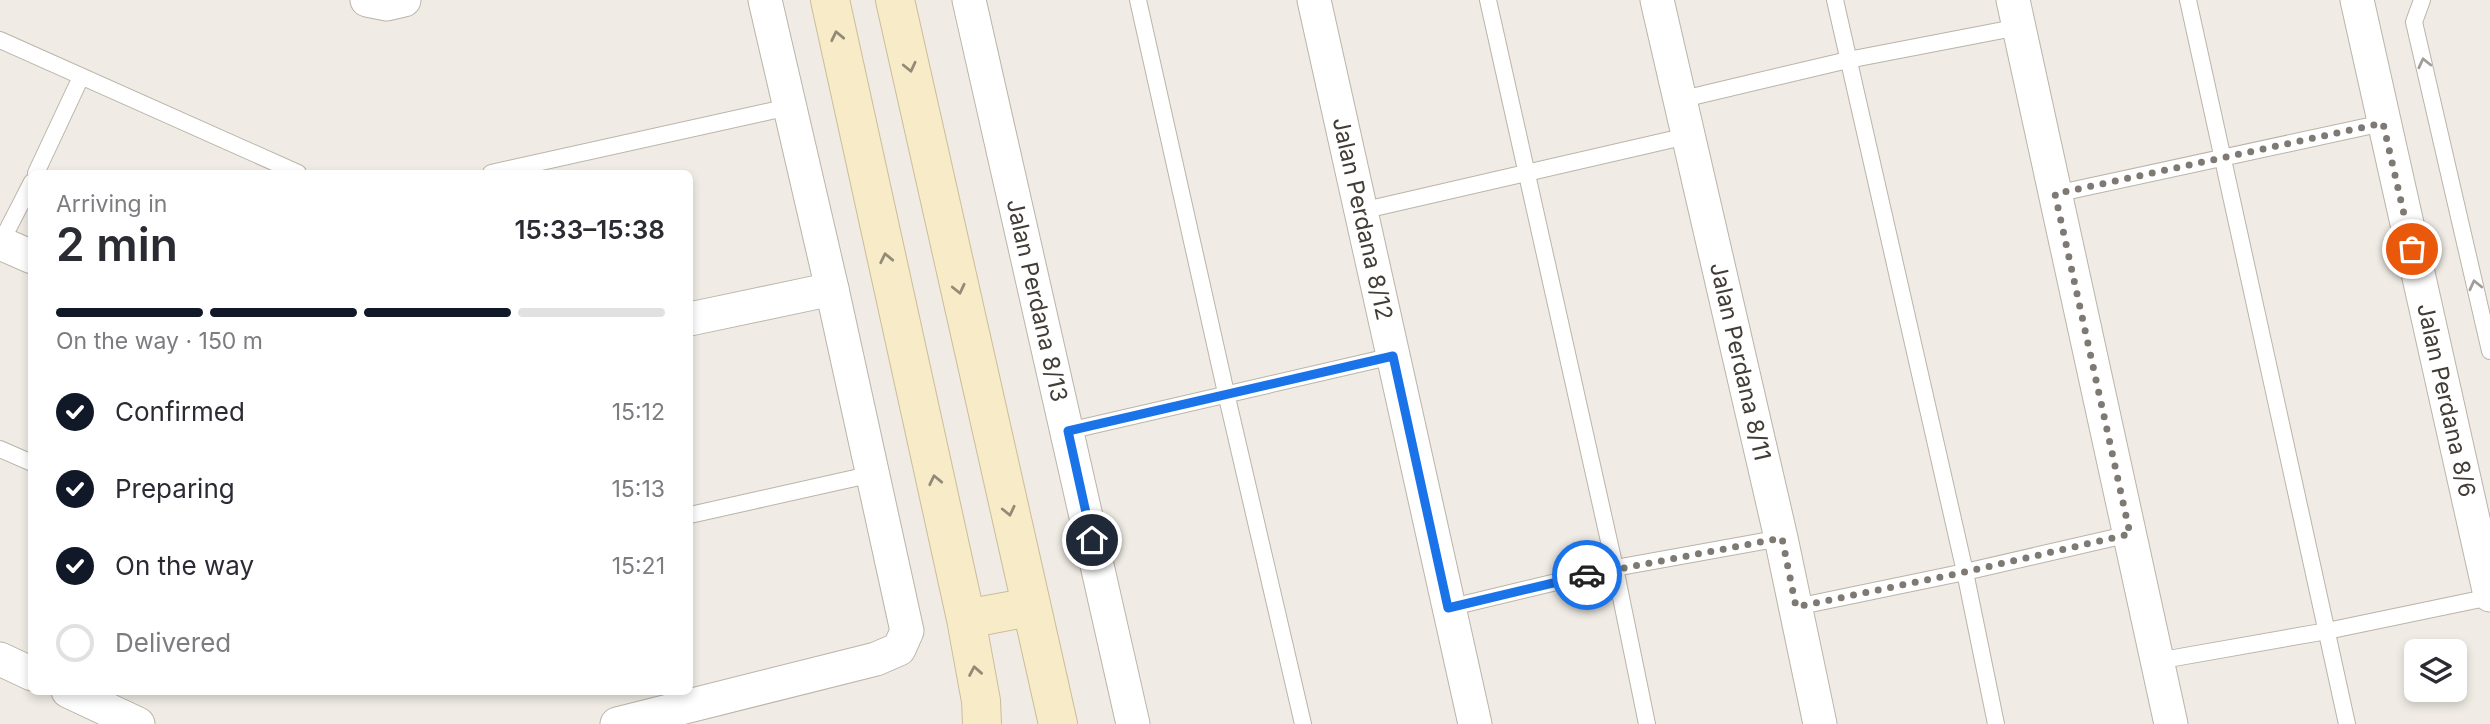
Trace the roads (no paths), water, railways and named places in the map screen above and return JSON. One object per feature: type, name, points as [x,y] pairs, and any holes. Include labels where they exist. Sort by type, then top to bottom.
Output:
[{"type":"street","points":[[367,0],[387,4],[404,0]]},
{"type":"street","points":[[617,724],[876,659],[899,649],[907,631],[765,0]]},
{"type":"street","points":[[830,0],[965,619],[981,701],[982,724]]},
{"type":"street","points":[[895,0],[1058,724]]},
{"type":"street","name":"Jalan Perdana 8/13","points":[[969,0],[1133,724]]},
{"type":"street","name":"Jalan Perdana 8/12","points":[[1314,0],[1475,724]]},
{"type":"street","name":"Jalan Perdana 8/11","points":[[1657,0],[1782,538],[1820,724]]},
{"type":"street","name":"Jalan Perdana 8/6","points":[[2357,0],[2490,596]]},
{"type":"street","points":[[2016,13],[2171,724]]},
{"type":"street","points":[[0,243],[28,255]]},
{"type":"street","points":[[693,318],[832,289]]},
{"type":"street","points":[[965,619],[1030,607]]},
{"type":"street","points":[[0,659],[28,672]]},
{"type":"street","points":[[76,695],[138,724]]},
{"type":"lane","points":[[1138,0],[1303,724]]},
{"type":"lane","points":[[1488,0],[1615,568],[1647,724]]},
{"type":"lane","points":[[1835,0],[1965,572],[1996,724]]},
{"type":"lane","points":[[2188,0],[2347,724]]},
{"type":"lane","points":[[2422,0],[2414,22],[2490,351]]},
{"type":"lane","points":[[1679,100],[1848,60],[2016,13]]},
{"type":"lane","points":[[0,40],[291,170]]},
{"type":"lane","points":[[37,170],[81,77]]},
{"type":"lane","points":[[505,170],[789,107]]},
{"type":"lane","points":[[2055,194],[2383,123]]},
{"type":"lane","points":[[1361,211],[1687,136]]},
{"type":"lane","points":[[0,243],[28,190]]},
{"type":"lane","points":[[1068,431],[1393,356]]},
{"type":"lane","points":[[0,449],[28,462]]},
{"type":"lane","points":[[693,514],[873,474]]},
{"type":"lane","points":[[1796,607],[2130,534]]},
{"type":"lane","points":[[1448,608],[1615,568],[1782,538]]},
{"type":"lane","points":[[2157,661],[2327,631],[2490,596]]}]
